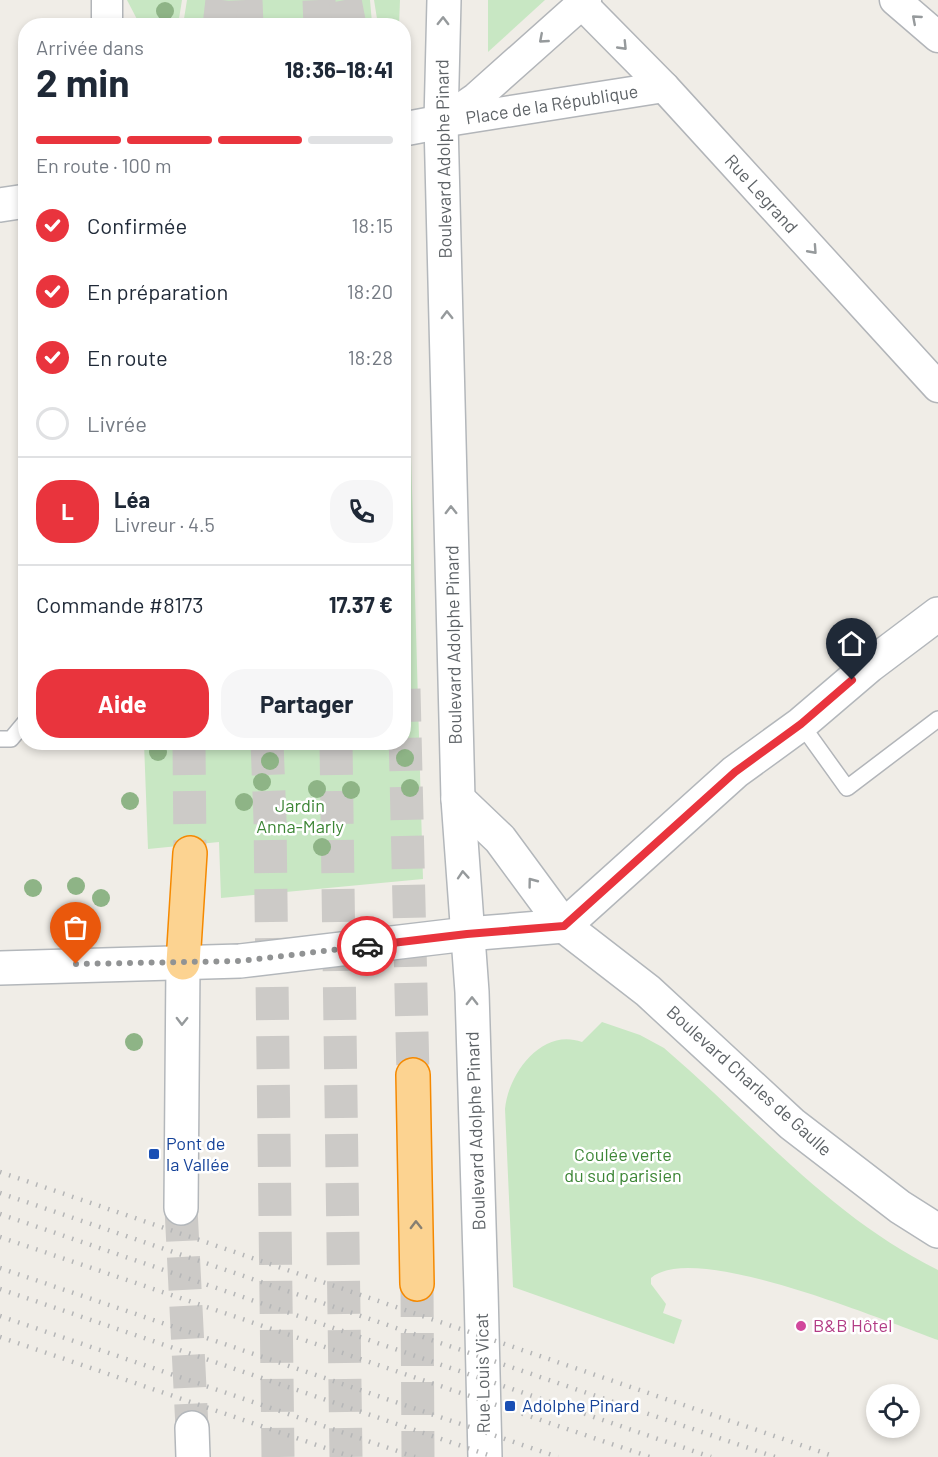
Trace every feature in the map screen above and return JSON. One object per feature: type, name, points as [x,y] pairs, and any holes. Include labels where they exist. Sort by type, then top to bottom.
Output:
[{"type":"highway","points":[[183,963],[189,853]]},
{"type":"highway","points":[[413,1075],[417,1284]]},
{"type":"street","points":[[106,0],[107,18]]},
{"type":"street","name":"Boulevard Adolphe Pinard","points":[[444,0],[441,122],[458,799],[475,1067],[482,1290]]},
{"type":"street","points":[[895,0],[938,37]]},
{"type":"street","points":[[411,128],[441,122],[476,98],[584,2]]},
{"type":"street","name":"Rue Legrand","points":[[584,2],[938,387]]},
{"type":"street","name":"Place de la République","points":[[441,122],[663,87]]},
{"type":"street","points":[[0,205],[18,202]]},
{"type":"street","points":[[0,968],[240,961],[467,934],[564,926],[735,772],[801,724],[869,666],[938,614]]},
{"type":"street","name":"Boulevard Charles de Gaulle","points":[[458,799],[500,838],[564,926],[648,991],[792,1124],[900,1207],[938,1231]]},
{"type":"street","points":[[181,1208],[183,963]]},
{"type":"street","name":"Rue Louis Vicat","points":[[482,1290],[484,1457]]},
{"type":"lane","points":[[801,724],[847,788],[938,719]]},
{"type":"lane","points":[[0,739],[11,739],[18,731]]},
{"type":"green space","points":[[127,0],[182,0],[179,18],[136,18]]},
{"type":"green space","points":[[187,0],[370,0],[372,18],[184,18]]},
{"type":"green space","points":[[374,0],[400,0],[399,18],[377,18]]},
{"type":"green space","points":[[488,0],[545,0],[488,52]]},
{"type":"green space","name":"Jardin Anna-Marly","points":[[411,453],[423,879],[221,898],[219,842],[148,849],[144,750],[411,750]]},
{"type":"green space","name":"Coulée verte du sud parisien","points":[[602,1022],[640,1035],[664,1048],[828,1197],[862,1224],[938,1270],[938,1340],[836,1302],[791,1288],[747,1276],[707,1269],[674,1269],[651,1278],[651,1284],[666,1304],[663,1313],[682,1320],[674,1344],[513,1287],[505,1109],[508,1095],[520,1068],[541,1047],[554,1041],[567,1039],[582,1042]]},
{"type":"tunnel","points":[[220,18],[222,0]]},
{"type":"tunnel","points":[[246,0],[247,18]]},
{"type":"tunnel","points":[[319,0],[320,18]]},
{"type":"tunnel","points":[[345,0],[348,18]]},
{"type":"tunnel","points":[[189,750],[190,853]]},
{"type":"tunnel","points":[[267,750],[278,1457]]},
{"type":"tunnel","points":[[336,750],[346,1457]]},
{"type":"tunnel","points":[[405,750],[413,1075]]},
{"type":"tunnel","points":[[181,1208],[192,1428]]},
{"type":"tunnel","points":[[417,1284],[418,1457]]},
{"type":"railway","points":[[0,1172],[836,1457]]},
{"type":"railway","points":[[0,1193],[775,1457]]},
{"type":"railway","points":[[0,1214],[711,1457]]},
{"type":"railway","points":[[0,1237],[650,1457]]},
{"type":"railway","points":[[0,1268],[558,1457]]},
{"type":"railway","points":[[0,1289],[494,1457]]},
{"type":"railway","points":[[0,1316],[415,1457]]},
{"type":"railway","points":[[0,1337],[352,1457]]},
{"type":"way so far","points":[[76,964],[240,961],[367,946]]},
{"type":"place","name":"Pont de la Vallée","points":[[154,1154]]},
{"type":"place","name":"B&B Hôtel","points":[[801,1326]]},
{"type":"place","name":"Adolphe Pinard","points":[[510,1406]]},
{"type":"route","points":[[367,946],[467,934],[564,926],[735,772],[801,724],[852,680]]}]
